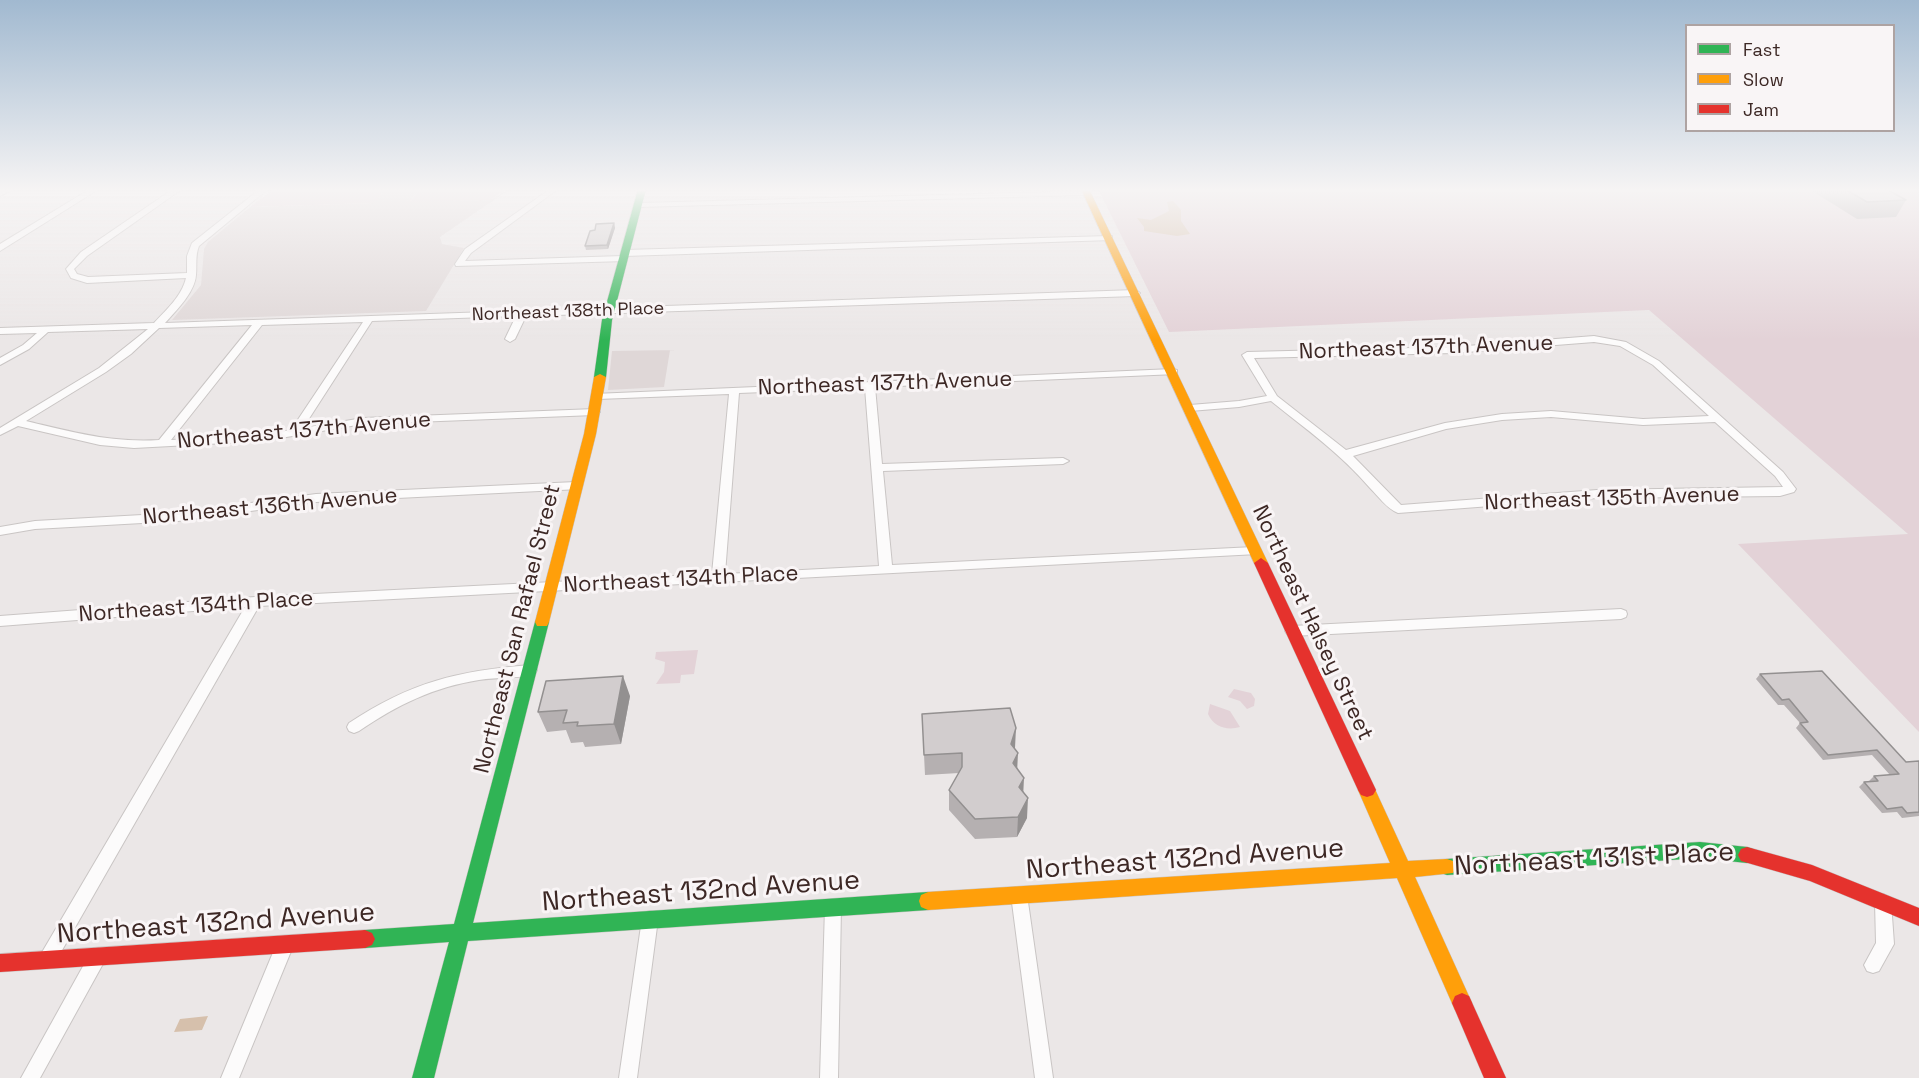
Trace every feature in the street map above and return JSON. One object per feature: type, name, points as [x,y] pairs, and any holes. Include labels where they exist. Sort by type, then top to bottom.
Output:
[{"type":"street","points":[[0,248],[14,239]]},
{"type":"street","points":[[107,239],[72,264],[71,273],[87,280],[192,275]]},
{"type":"street","points":[[0,432],[111,364],[154,326],[185,292],[192,275],[191,257],[195,245],[202,239]]},
{"type":"street","points":[[484,239],[468,251],[459,264],[1074,239]]},
{"type":"street","name":"Northeast San Rafael Street","points":[[423,1078],[463,932],[595,412],[609,311],[629,239]]},
{"type":"street","name":"Northeast Halsey Street","points":[[1110,239],[1404,869],[1495,1078]]},
{"type":"street","name":"Northeast 138th Place","points":[[0,331],[1136,293]]},
{"type":"street","points":[[510,339],[522,314]]},
{"type":"street","points":[[294,433],[369,319]]},
{"type":"street","points":[[163,443],[260,322]]},
{"type":"street","points":[[0,362],[26,347],[45,330]]},
{"type":"street","name":"Northeast 137th Avenue","points":[[1273,398],[1247,355],[1454,350],[1605,340],[1630,347],[1656,363],[1718,419]]},
{"type":"street","name":"Northeast 137th Avenue","points":[[598,396],[1173,372]]},
{"type":"street","points":[[870,386],[886,570]]},
{"type":"street","points":[[718,578],[734,390]]},
{"type":"street","points":[[1190,408],[1239,404],[1273,398],[1315,436],[1346,454],[1445,426],[1502,417],[1551,414],[1651,422],[1718,419]]},
{"type":"street","name":"Northeast 137th Avenue","points":[[16,422],[110,444],[263,438],[363,421],[595,412]]},
{"type":"street","name":"Northeast 135th Avenue","points":[[1346,454],[1398,508],[1597,494],[1702,495],[1780,492],[1790,489],[1787,482],[1718,419]]},
{"type":"street","points":[[878,468],[1063,461]]},
{"type":"street","name":"Northeast 136th Avenue","points":[[0,531],[35,525],[178,517],[316,498],[576,486]]},
{"type":"street","name":"Northeast 134th Place","points":[[0,621],[255,602],[1254,551]]},
{"type":"street","points":[[47,960],[255,602]]},
{"type":"street","points":[[1292,631],[1621,614]]},
{"type":"street","points":[[354,727],[393,700],[435,683],[467,676],[530,670]]},
{"type":"street","name":"Northeast 131st Place","points":[[1404,869],[1723,850],[1778,860],[1812,870],[1919,917]]},
{"type":"street","name":"Northeast 132nd Avenue","points":[[0,963],[1404,869]]},
{"type":"street","points":[[1018,895],[1044,1078]]},
{"type":"street","points":[[1873,965],[1885,944],[1883,902]]},
{"type":"street","points":[[829,1078],[833,907]]},
{"type":"street","points":[[628,1078],[650,919]]},
{"type":"street","points":[[230,1078],[285,944]]},
{"type":"street","points":[[30,1078],[98,956]]},
{"type":"shaded area","points":[[211,239],[441,239],[442,244],[464,248],[426,311],[172,320],[201,285],[204,249]]},
{"type":"shaded area","points":[[1123,239],[1919,239],[1919,732],[1738,544],[1908,534],[1649,310],[1169,332]]},
{"type":"shaded area","points":[[670,350],[664,387],[608,390],[612,351]]},
{"type":"shaded area","points":[[698,650],[694,674],[681,675],[680,683],[656,684],[664,672],[665,662],[655,659],[656,652]]},
{"type":"shaded area","points":[[1234,689],[1251,693],[1255,699],[1254,706],[1247,709],[1240,701],[1228,697]]},
{"type":"shaded area","points":[[1210,704],[1230,711],[1240,727],[1226,728],[1217,725],[1208,714]]},
{"type":"shaded area","points":[[208,1016],[202,1030],[174,1032],[180,1019]]},
{"type":"building","points":[[587,239],[609,239],[607,245],[585,246]]},
{"type":"building","points":[[1822,671],[1906,762],[1919,761],[1919,812],[1907,813],[1902,807],[1887,809],[1864,782],[1878,781],[1874,776],[1899,774],[1877,750],[1828,755],[1800,723],[1808,722],[1789,699],[1782,700],[1760,674]]},
{"type":"building","points":[[623,676],[614,724],[577,726],[578,722],[563,723],[567,710],[538,712],[546,681]]},
{"type":"building","points":[[1010,708],[1016,728],[1011,744],[1018,753],[1013,763],[1024,778],[1019,787],[1028,798],[1018,817],[975,819],[949,790],[962,767],[962,753],[924,755],[922,714]]},
{"type":"traffic: fast","points":[[600,377],[607,320],[629,239]]},
{"type":"traffic: fast","points":[[423,1078],[542,622]]},
{"type":"traffic: fast","points":[[1447,867],[1700,850],[1747,855]]},
{"type":"traffic: fast","points":[[365,939],[928,901]]},
{"type":"traffic: slow","points":[[1109,239],[1261,563]]},
{"type":"traffic: slow","points":[[542,622],[590,434],[600,377]]},
{"type":"traffic: slow","points":[[1367,790],[1462,1003]]},
{"type":"traffic: slow","points":[[928,901],[1447,867]]},
{"type":"traffic: jam","points":[[1261,563],[1367,790]]},
{"type":"traffic: jam","points":[[1747,855],[1812,873],[1919,917]]},
{"type":"traffic: jam","points":[[0,963],[365,939]]},
{"type":"traffic: jam","points":[[1462,1003],[1495,1078]]}]
